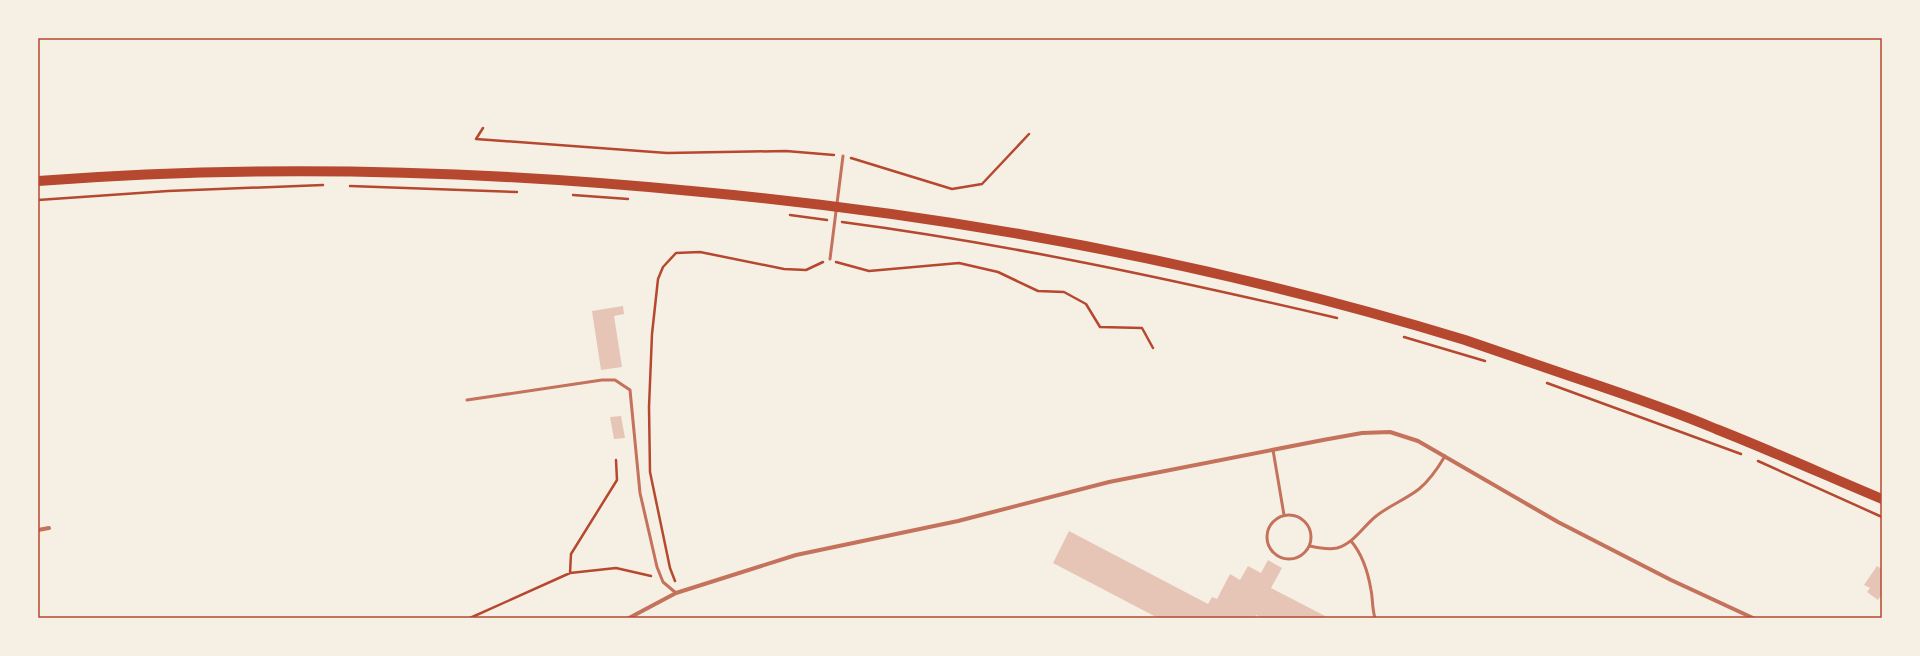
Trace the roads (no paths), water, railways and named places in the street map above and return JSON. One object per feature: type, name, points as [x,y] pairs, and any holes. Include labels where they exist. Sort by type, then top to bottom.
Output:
[{"type":"main road","points":[[38,181],[162,174],[301,171],[458,174],[606,182],[708,192],[820,204],[947,222],[1169,263],[1363,312],[1466,341],[1712,427],[1882,499]]},
{"type":"street","points":[[629,618],[676,593],[796,555],[958,521],[1109,482],[1362,433],[1390,432],[1418,441],[1558,522],[1672,580],[1753,618]]},
{"type":"street","points":[[38,530],[49,528]]},
{"type":"lane","points":[[830,259],[843,156]]},
{"type":"lane","points":[[467,400],[602,380],[615,380],[630,390],[640,493],[657,567],[663,582],[676,593]]},
{"type":"lane","points":[[1273,450],[1284,515]]},
{"type":"lane","points":[[1310,546],[1324,549],[1338,548],[1351,541],[1363,527],[1378,515],[1419,488],[1434,473],[1445,456]]},
{"type":"lane","points":[[1284,515],[1298,516],[1309,525],[1311,532],[1310,546],[1307,552],[1295,559],[1288,560],[1275,554],[1269,546],[1267,535],[1272,522],[1284,515]]},
{"type":"lane","points":[[1351,541],[1358,549],[1363,560],[1371,590],[1375,618]]}]
